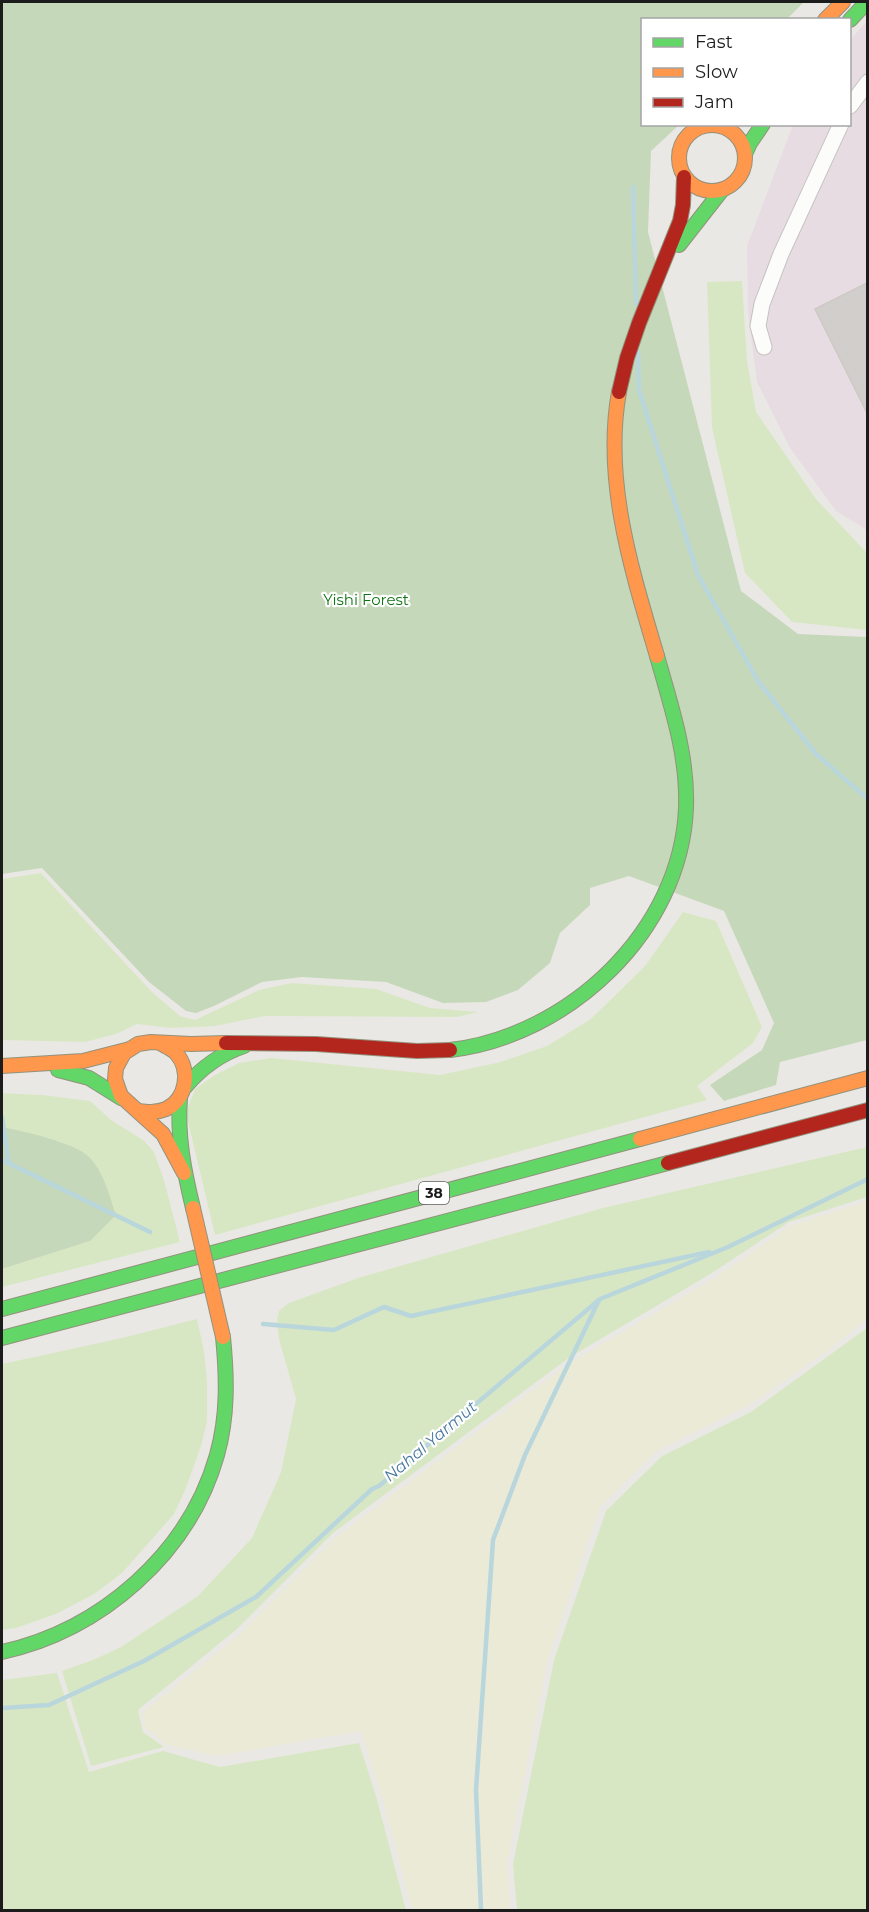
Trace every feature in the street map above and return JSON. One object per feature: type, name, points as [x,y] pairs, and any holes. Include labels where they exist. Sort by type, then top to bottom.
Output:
[{"type":"main road","points":[[827,18],[843,2]]},
{"type":"main road","points":[[851,18],[867,2]]},
{"type":"main road","points":[[2,1066],[93,1061],[144,1042],[304,1043],[448,1051],[488,1044],[523,1032],[569,1005],[606,975],[644,930],[662,901],[672,876],[686,818],[686,782],[680,739],[620,520],[614,465],[616,412],[624,366],[681,217],[684,177],[679,155],[682,144],[688,135],[706,126]]},
{"type":"main road","points":[[719,126],[736,136],[745,154]]},
{"type":"main road","points":[[684,177],[701,190],[711,192],[730,186],[742,173],[745,154],[762,126]]},
{"type":"main road","points":[[658,275],[694,224],[722,190]]},
{"type":"main road","points":[[2,1652],[53,1636],[90,1617],[133,1587],[151,1571],[169,1551],[203,1497],[222,1442],[228,1387],[227,1361],[184,1173],[178,1120],[186,1074],[180,1058],[160,1043]]},
{"type":"main road","points":[[138,1111],[150,1113],[171,1107],[195,1074],[214,1059],[233,1049],[259,1044]]},
{"type":"main road","points":[[130,1048],[119,1060],[115,1072],[115,1084],[130,1107],[138,1111],[162,1133],[184,1173]]},
{"type":"main road","points":[[37,1065],[88,1078],[122,1098]]},
{"type":"main road","name":"38","points":[[2,1309],[867,1078]]},
{"type":"main road","name":"38","points":[[2,1338],[867,1110]]},
{"type":"street","points":[[851,103],[867,82]]},
{"type":"street","points":[[764,347],[758,326],[762,304],[781,254],[840,126]]},
{"type":"shaded area","points":[[867,21],[867,530],[836,511],[790,448],[757,382],[748,312],[747,246],[793,126],[851,126],[851,39]]},
{"type":"green space","name":"Yishi Forest","points":[[2,2],[804,2],[788,18],[641,18],[641,126],[678,126],[651,151],[648,232],[741,591],[798,634],[867,637],[867,1040],[780,1062],[776,1085],[724,1101],[710,1085],[762,1050],[774,1023],[724,911],[629,876],[590,888],[590,905],[560,933],[550,963],[518,990],[486,1002],[443,1003],[386,982],[302,977],[262,982],[196,1013],[186,1011],[149,982],[42,868],[2,874]]},
{"type":"green space","points":[[742,281],[747,361],[756,412],[816,499],[867,553],[867,630],[792,622],[745,573],[712,428],[707,282]]},
{"type":"green space","points":[[41,873],[152,992],[180,1016],[195,1020],[259,990],[292,983],[376,989],[430,1008],[478,1012],[457,1017],[265,1016],[215,1026],[172,1028],[137,1024],[116,1034],[85,1042],[2,1040],[2,879]]},
{"type":"green space","points":[[683,912],[716,921],[762,1027],[753,1043],[697,1086],[707,1100],[215,1235],[186,1113],[195,1089],[215,1075],[239,1063],[271,1058],[440,1075],[501,1062],[547,1046],[591,1019],[645,966]]},
{"type":"green space","points":[[2,1093],[90,1101],[111,1120],[143,1140],[154,1152],[164,1180],[180,1242],[2,1287],[2,1269],[90,1241],[64,1143],[2,1127]]},
{"type":"green space","points":[[2,1127],[72,1147],[89,1157],[94,1163],[106,1184],[116,1215],[90,1241],[2,1269]]},
{"type":"green space","points":[[867,1147],[867,1197],[789,1222],[712,1273],[570,1357],[333,1533],[237,1629],[138,1710],[143,1732],[164,1747],[91,1766],[62,1671],[121,1647],[198,1596],[252,1538],[281,1472],[296,1399],[279,1339],[277,1321],[279,1311],[289,1303],[358,1278],[603,1208]]},
{"type":"green space","points":[[867,1201],[867,1319],[830,1349],[748,1406],[658,1450],[600,1507],[548,1659],[507,1863],[510,1910],[412,1910],[383,1801],[361,1731],[217,1756],[167,1745],[146,1729],[142,1713],[240,1634],[335,1538],[568,1364],[713,1279],[790,1226]]},
{"type":"green space","points":[[197,1319],[204,1351],[207,1381],[207,1422],[186,1488],[174,1514],[122,1573],[94,1594],[56,1614],[16,1628],[2,1630],[2,1364]]},
{"type":"green space","points":[[867,1328],[867,1910],[517,1910],[513,1864],[554,1660],[606,1511],[662,1456],[751,1412]]},
{"type":"green space","points":[[57,1673],[89,1772],[163,1751],[220,1767],[359,1743],[376,1796],[406,1910],[2,1910],[2,1680]]},
{"type":"building","points":[[867,283],[867,413],[815,309]]},
{"type":"waterway","points":[[633,187],[636,304]]},
{"type":"waterway","points":[[638,352],[639,390],[698,575],[758,681],[816,754],[868,799]]},
{"type":"waterway","points":[[2,1117],[9,1163]]},
{"type":"waterway","points":[[2,1160],[150,1232]]},
{"type":"waterway","name":"Nahal Yarmut","points":[[2,1708],[49,1705],[144,1661],[256,1597],[372,1489],[379,1486],[600,1299],[728,1247],[868,1179]]},
{"type":"waterway","points":[[263,1324],[334,1330],[384,1307],[411,1316],[709,1252]]},
{"type":"waterway","points":[[481,1910],[476,1790],[493,1540],[525,1455],[599,1300]]},
{"type":"traffic: fast","points":[[851,19],[867,2]]},
{"type":"traffic: fast","points":[[745,154],[762,126]]},
{"type":"traffic: fast","points":[[679,245],[722,190]]},
{"type":"traffic: fast","points":[[450,1050],[494,1041],[536,1024],[576,1000],[611,970],[641,935],[664,896],[679,853],[686,808],[686,788],[678,731],[657,656]]},
{"type":"traffic: fast","points":[[185,1087],[212,1062],[244,1046]]},
{"type":"traffic: fast","points":[[58,1070],[89,1078],[121,1098]]},
{"type":"traffic: fast","points":[[180,1098],[182,1153],[193,1208]]},
{"type":"traffic: fast","points":[[2,1309],[640,1139]]},
{"type":"traffic: fast","points":[[2,1338],[668,1163]]},
{"type":"traffic: fast","points":[[2,1652],[39,1641],[73,1626],[106,1606],[136,1582],[163,1555],[186,1524],[204,1491],[221,1440],[226,1396],[223,1337]]},
{"type":"traffic: slow","points":[[827,18],[843,2]]},
{"type":"traffic: slow","points":[[706,126],[694,131],[682,145],[680,164],[689,181],[706,190],[725,188],[739,176],[745,158]]},
{"type":"traffic: slow","points":[[718,126],[735,135],[742,145],[745,158]]},
{"type":"traffic: slow","points":[[619,392],[615,425],[617,492],[630,559],[657,656]]},
{"type":"traffic: slow","points":[[184,1173],[163,1134],[121,1096],[115,1079],[116,1068],[124,1053],[138,1044],[151,1042],[226,1043]]},
{"type":"traffic: slow","points":[[138,1111],[155,1112],[166,1109],[179,1098],[185,1084],[181,1060],[174,1052],[160,1043]]},
{"type":"traffic: slow","points":[[2,1066],[83,1061],[130,1049]]},
{"type":"traffic: slow","points":[[640,1139],[868,1078]]},
{"type":"traffic: slow","points":[[193,1208],[223,1337]]},
{"type":"traffic: jam","points":[[619,392],[639,323],[680,221],[684,177]]},
{"type":"traffic: jam","points":[[226,1043],[316,1044],[417,1051],[450,1050]]},
{"type":"traffic: jam","points":[[668,1163],[868,1110]]}]
